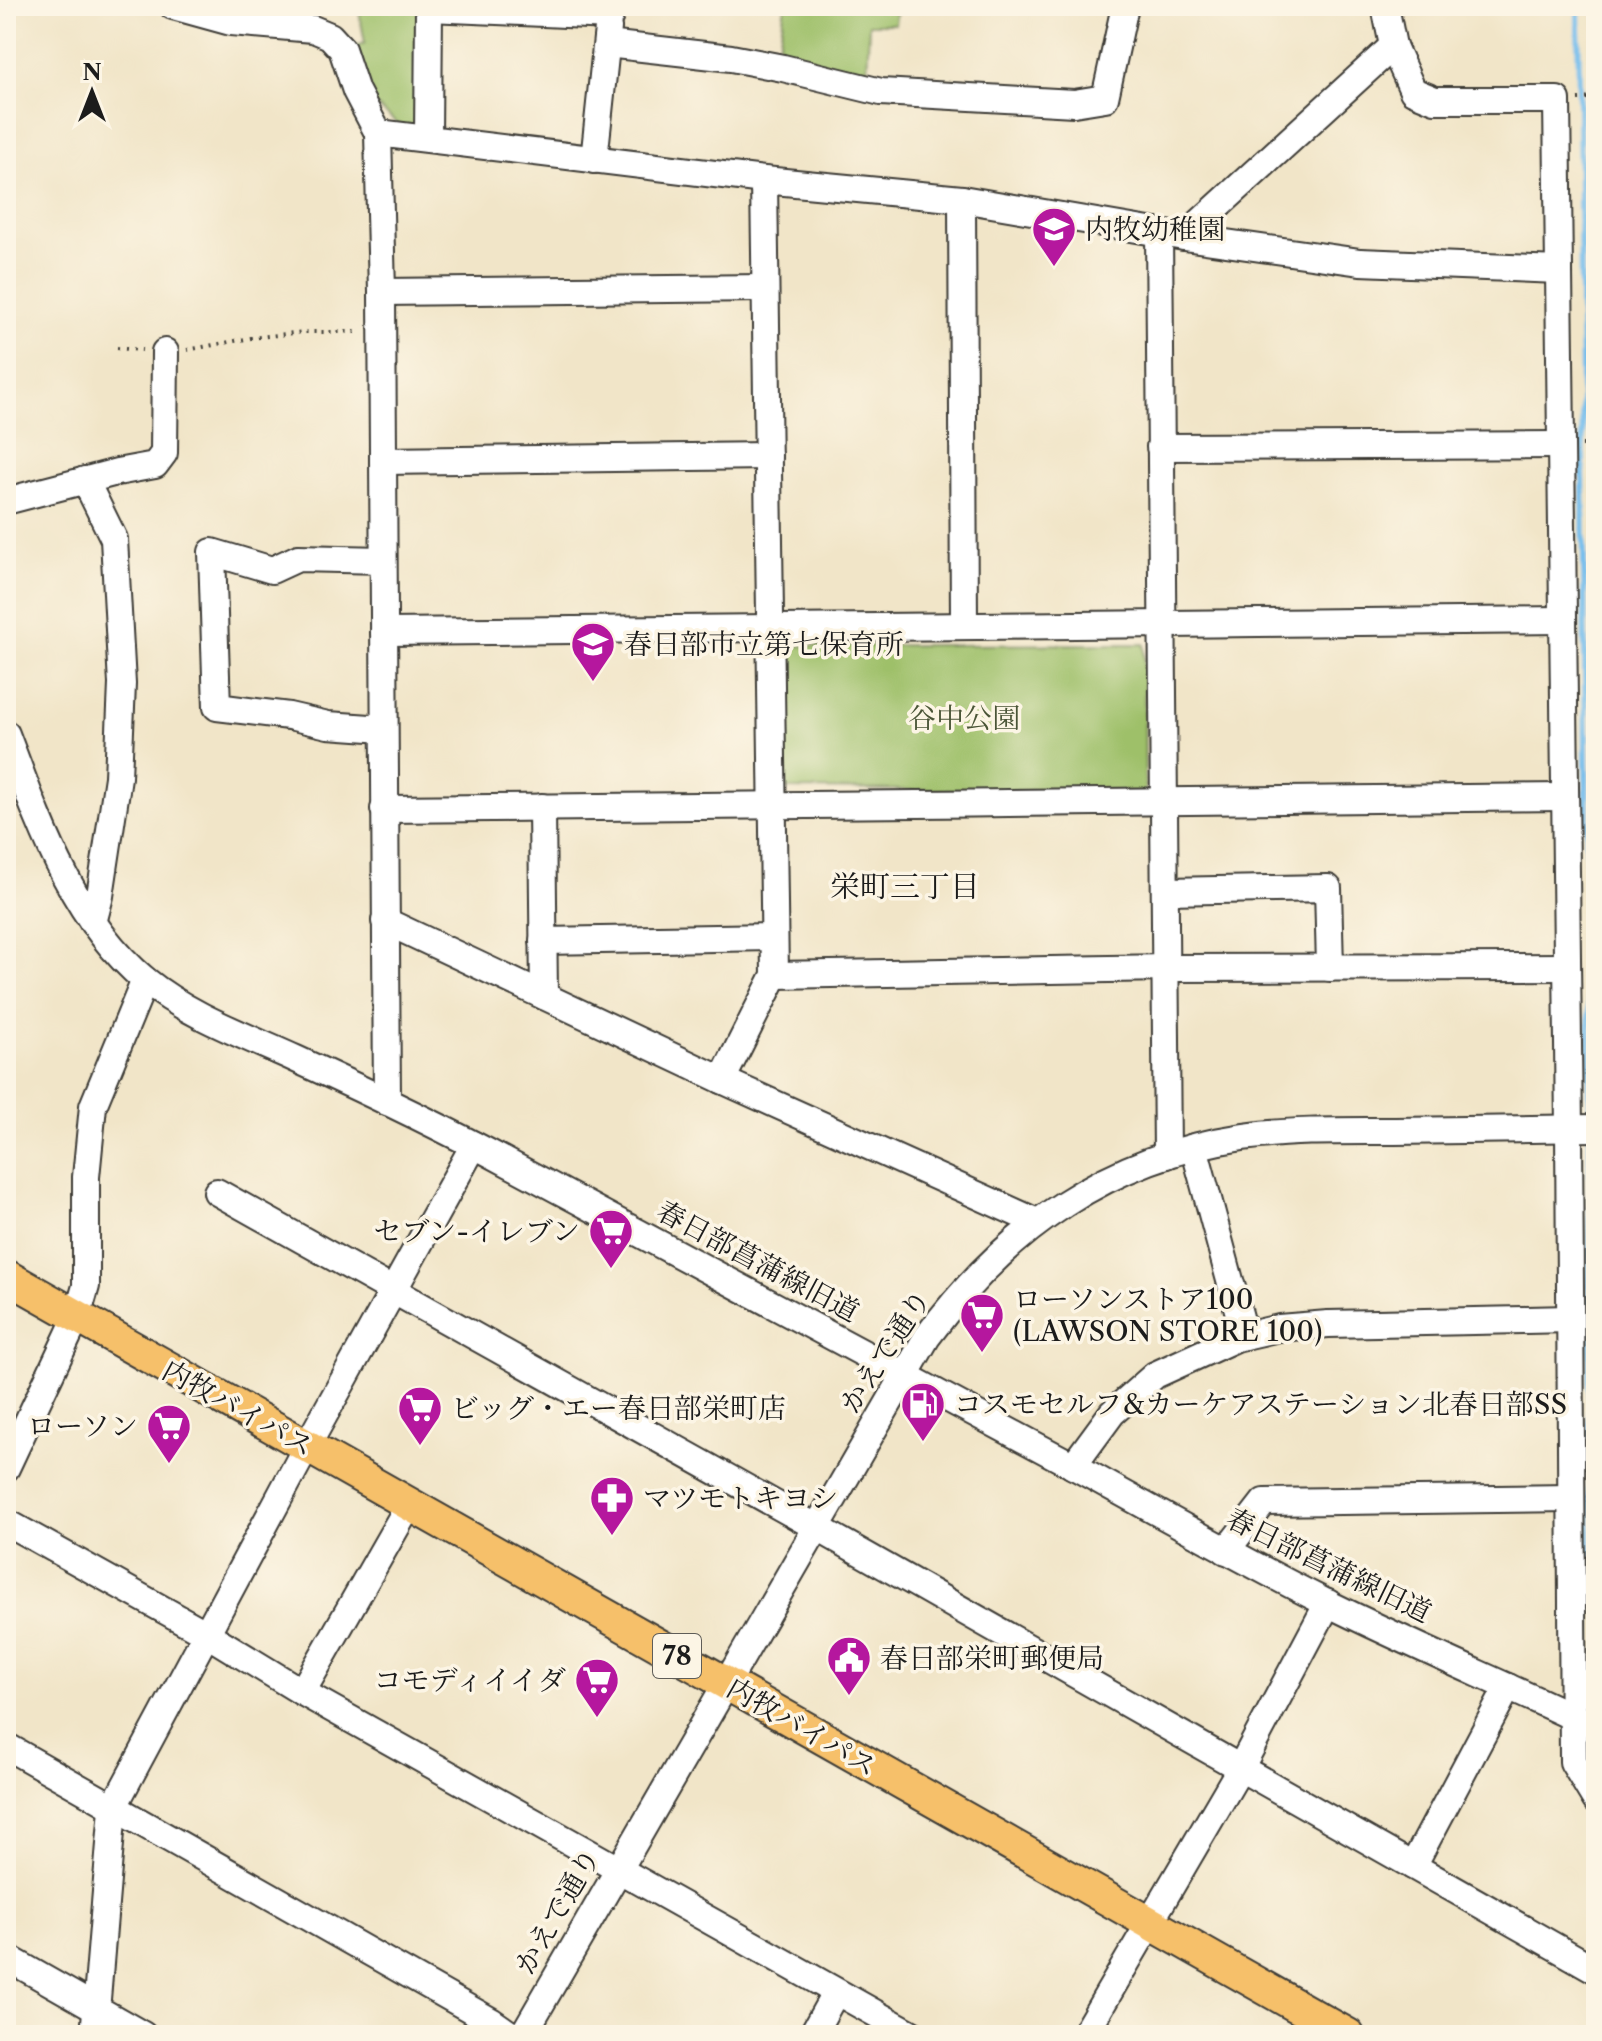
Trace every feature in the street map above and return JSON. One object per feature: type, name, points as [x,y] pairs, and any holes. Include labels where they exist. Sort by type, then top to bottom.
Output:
[{"type":"main road","name":"内牧バイパス","points":[[6,1276],[1341,2033]]},
{"type":"street","points":[[173,6],[220,12],[231,22],[313,29],[330,36],[342,49],[356,91],[378,133],[383,332],[387,1102]]},
{"type":"street","points":[[607,44],[731,58],[881,92],[1074,103],[1105,98],[1125,6]]},
{"type":"street","points":[[1385,6],[1393,46],[1413,91],[1435,100],[1557,100],[1571,1498],[1585,1721],[1573,1762],[1596,1800]]},
{"type":"street","points":[[428,138],[429,7],[610,11],[594,160]]},
{"type":"street","points":[[1167,1155],[1160,447],[1172,235],[1393,46]]},
{"type":"street","points":[[378,133],[764,180],[962,199],[1172,235],[1360,262],[1559,270]]},
{"type":"street","points":[[722,1080],[775,975],[764,180]]},
{"type":"street","points":[[962,199],[964,626]]},
{"type":"street","points":[[382,292],[765,288]]},
{"type":"street","points":[[6,501],[155,465],[164,453],[165,352]]},
{"type":"street","points":[[1160,447],[1561,445]]},
{"type":"street","points":[[383,461],[768,456]]},
{"type":"street","points":[[85,480],[114,539],[122,684],[118,777],[93,923]]},
{"type":"street","points":[[383,560],[298,558],[272,570],[212,552],[217,707],[289,716],[328,725],[384,729]]},
{"type":"street","points":[[384,632],[1563,620]]},
{"type":"street","name":"春日部菖蒲線旧道","points":[[6,734],[16,791],[75,895],[112,947],[145,980],[173,999],[214,1022],[474,1145],[1226,1551],[1328,1603],[1585,1721]]},
{"type":"street","points":[[384,809],[1565,797]]},
{"type":"street","points":[[542,807],[544,996]]},
{"type":"street","points":[[1166,891],[1328,888],[1330,968]]},
{"type":"street","points":[[385,921],[722,1080],[1037,1222]]},
{"type":"street","points":[[543,941],[774,937]]},
{"type":"street","points":[[775,975],[1167,968],[1567,967]]},
{"type":"street","points":[[6,1468],[77,1317],[86,1286],[86,1177],[93,1106],[145,980]]},
{"type":"street","name":"かえで通り","points":[[523,2035],[927,1337],[983,1269],[1037,1222],[1068,1201],[1133,1167],[1194,1147],[1242,1137],[1296,1132],[1596,1128]]},
{"type":"street","points":[[95,2022],[113,1808],[307,1446],[474,1145]]},
{"type":"street","points":[[1194,1147],[1245,1336]]},
{"type":"street","points":[[217,1192],[816,1527],[1596,1970]]},
{"type":"street","points":[[1073,1466],[1112,1413],[1155,1375],[1236,1338],[1279,1328],[1328,1324],[1570,1319]]},
{"type":"street","points":[[1226,1551],[1264,1502],[1571,1498]]},
{"type":"street","points":[[302,1692],[409,1505]]},
{"type":"street","points":[[6,1522],[207,1634],[302,1692],[914,2035]]},
{"type":"street","points":[[1084,2035],[1241,1767],[1328,1603]]},
{"type":"street","points":[[1413,1866],[1508,1687]]},
{"type":"street","points":[[6,1746],[511,2035]]},
{"type":"street","points":[[6,1957],[95,2022],[143,2035]]},
{"type":"street","points":[[812,2035],[836,1992]]},
{"type":"path","points":[[117,348],[165,352],[303,332],[383,332]]},
{"type":"green space","points":[[358,6],[419,6],[419,122],[404,129],[371,101],[351,47],[365,43]]},
{"type":"green space","points":[[785,6],[897,6],[895,24],[869,24],[867,75],[778,52]]},
{"type":"green space","name":"谷中公園","points":[[1144,644],[1145,792],[785,789],[783,646]]},
{"type":"waterway","points":[[1578,6],[1590,1122]]},
{"type":"waterway","points":[[1588,1714],[1590,1134]]},
{"type":"waterway","points":[[1587,1730],[1591,1770]]},
{"type":"place","name":"内牧幼稚園","points":[[1054,268]]},
{"type":"place","name":"春日部市立第七保育所","points":[[593,683]]},
{"type":"place","name":"セブン-イレブン","points":[[611,1270]]},
{"type":"place","name":"ローソンストア100 (LAWSON STORE 100)","points":[[982,1354]]},
{"type":"place","name":"コスモセルフ&カーケアステーション北春日部SS","points":[[923,1443]]},
{"type":"place","name":"ビッグ・エー春日部栄町店","points":[[420,1447]]},
{"type":"place","name":"ローソン","points":[[169,1465]]},
{"type":"place","name":"マツモトキヨシ","points":[[612,1537]]},
{"type":"place","name":"春日部栄町郵便局","points":[[849,1697]]},
{"type":"place","name":"コモディイイダ","points":[[597,1719]]},
{"type":"district","name":"栄町三丁目","points":[[905,887]]}]
